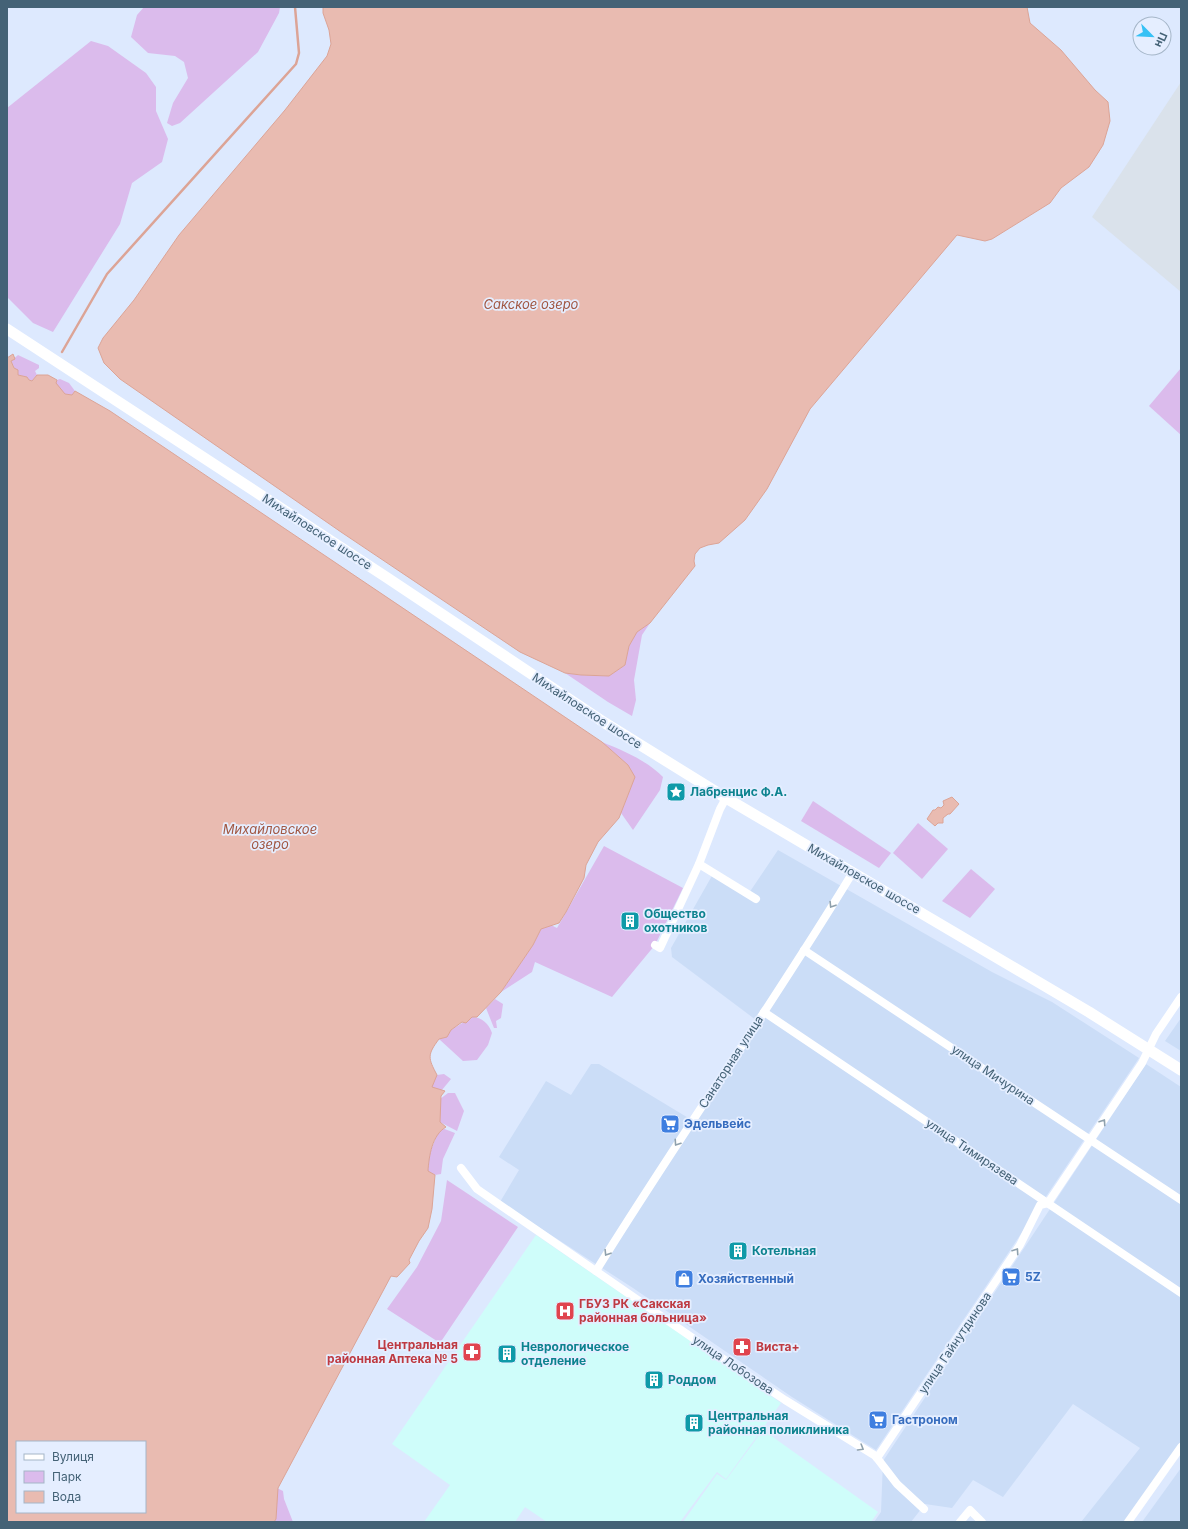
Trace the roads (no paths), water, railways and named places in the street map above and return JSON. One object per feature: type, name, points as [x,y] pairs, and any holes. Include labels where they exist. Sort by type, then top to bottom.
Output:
[{"type":"main road","name":"Михайловское шоссе","points":[[7,329],[605,723],[726,798],[994,955],[1181,1070]]},
{"type":"street","points":[[655,945],[660,948],[699,864],[720,809],[726,798]]},
{"type":"street","points":[[699,864],[756,899]]},
{"type":"street","name":"Санаторная улица","points":[[596,1271],[853,872]]},
{"type":"street","name":"улица Мичурина","points":[[804,950],[1181,1200]]},
{"type":"street","name":"улица Гайнутдинова","points":[[879,1460],[1020,1246],[1040,1205],[1048,1203],[1091,1140],[1142,1063],[1156,1034],[1181,997]]},
{"type":"street","name":"улица Тимирязева","points":[[764,1012],[1181,1293]]},
{"type":"street","name":"улица Лобозова","points":[[461,1168],[476,1189],[763,1386],[879,1460],[897,1484],[924,1509]]},
{"type":"street","points":[[1128,1522],[1181,1447]]},
{"type":"street","points":[[960,1522],[970,1510],[982,1522]]},
{"type":"water","name":"Сакское озеро","points":[[323,7],[1027,7],[1030,23],[1061,50],[1095,90],[1108,102],[1110,121],[1103,145],[1089,167],[1061,188],[1050,203],[992,239],[985,241],[957,235],[810,409],[767,489],[745,520],[719,543],[700,548],[695,554],[695,566],[650,623],[637,632],[629,646],[625,665],[609,676],[565,673],[520,652],[341,532],[120,379],[104,363],[98,348],[103,338],[134,300],[179,235],[285,110],[327,56],[331,44],[329,30],[323,13]]},
{"type":"water","name":"Михайловское озеро","points":[[13,354],[15,359],[11,361],[14,368],[18,370],[18,375],[27,377],[32,381],[37,375],[48,375],[57,380],[56,383],[65,394],[72,395],[75,391],[110,411],[602,742],[628,765],[635,777],[619,818],[598,842],[586,865],[584,878],[559,923],[541,929],[533,945],[501,992],[477,1017],[472,1017],[466,1023],[462,1022],[451,1030],[447,1037],[439,1039],[432,1049],[430,1057],[437,1075],[432,1087],[445,1091],[441,1096],[440,1122],[446,1127],[434,1140],[429,1159],[428,1171],[435,1175],[432,1209],[428,1228],[409,1260],[410,1263],[397,1277],[391,1276],[278,1488],[276,1519],[274,1522],[7,1522],[7,358]]},
{"type":"water","points":[[952,797],[959,804],[950,814],[943,818],[943,823],[938,823],[935,826],[927,819],[933,810],[938,807],[941,808],[944,805],[943,801]]},
{"type":"waterway","points":[[62,352],[107,274],[296,64],[299,53],[295,7]]},
{"type":"place","name":"Лабренцис Ф.А.","points":[[676,792]]},
{"type":"place","name":"Общество охотников","points":[[630,921]]},
{"type":"place","name":"Эдельвейс","points":[[670,1124]]},
{"type":"place","name":"Котельная","points":[[738,1251]]},
{"type":"place","name":"5Z","points":[[1011,1277]]},
{"type":"place","name":"Хозяйственный","points":[[684,1279]]},
{"type":"place","name":"ГБУЗ РК «Сакская районная больница»","points":[[565,1311]]},
{"type":"place","name":"Виста+","points":[[742,1347]]},
{"type":"place","name":"Центральная районная Аптека № 5","points":[[472,1352]]},
{"type":"place","name":"Неврологическое отделение","points":[[507,1354]]},
{"type":"place","name":"Роддом","points":[[654,1380]]},
{"type":"place","name":"Гастроном","points":[[878,1420]]},
{"type":"place","name":"Центральная районная поликлиника","points":[[694,1423]]}]
